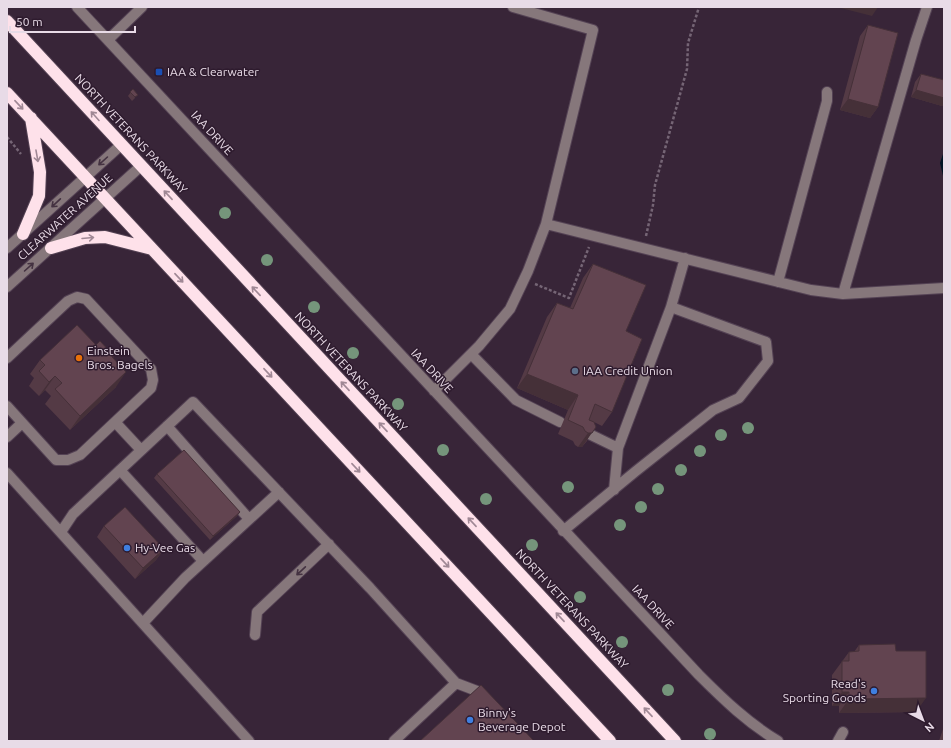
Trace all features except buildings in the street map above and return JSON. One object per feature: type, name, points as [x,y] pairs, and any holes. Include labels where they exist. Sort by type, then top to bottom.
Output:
[{"type":"highway","name":"NORTH VETERANS PARKWAY","points":[[7,21],[675,741]]},
{"type":"highway","points":[[7,93],[610,741]]},
{"type":"highway","points":[[23,234],[39,196],[40,172],[31,118]]},
{"type":"highway","points":[[51,248],[85,238],[105,237],[152,249]]},
{"type":"street","name":"IAA DRIVE","points":[[77,7],[563,531],[699,675],[727,703],[778,741]]},
{"type":"street","points":[[108,40],[142,7]]},
{"type":"street","points":[[434,391],[471,354],[510,309],[524,278],[546,224],[593,30],[513,7]]},
{"type":"street","points":[[843,294],[927,7]]},
{"type":"street","points":[[778,282],[827,101],[826,92]]},
{"type":"street","name":"CLEARWATER AVENUE","points":[[7,248],[121,145]]},
{"type":"street","name":"CLEARWATER AVENUE","points":[[7,287],[141,166]]},
{"type":"street","points":[[546,224],[812,290],[843,294],[944,288]]},
{"type":"street","points":[[614,490],[618,448],[671,307],[685,258]]},
{"type":"street","points":[[7,358],[68,301],[77,298],[86,299],[151,369],[153,380],[151,388],[80,455],[68,460],[56,460],[7,406]]},
{"type":"street","points":[[563,531],[712,410],[739,398],[768,361],[766,342],[671,307]]},
{"type":"street","points":[[471,354],[516,400],[560,422]]},
{"type":"street","points":[[61,532],[73,514],[194,402],[329,544],[456,683],[477,691],[493,708]]},
{"type":"street","points":[[115,422],[141,450]]},
{"type":"street","points":[[7,437],[22,423]]},
{"type":"street","points":[[167,426],[249,519]]},
{"type":"street","points":[[585,432],[618,448]]},
{"type":"street","points":[[120,470],[203,561]]},
{"type":"street","points":[[7,473],[249,741]]},
{"type":"street","points":[[142,623],[185,578],[279,492]]},
{"type":"street","points":[[255,635],[258,612],[329,544]]},
{"type":"street","points":[[394,741],[456,683]]},
{"type":"path","points":[[649,249],[644,242],[653,205],[655,185],[687,69],[688,43],[699,7]]},
{"type":"path","points":[[7,137],[20,152],[22,157]]},
{"type":"path","points":[[524,278],[569,298],[593,236]]},
{"type":"water","points":[[944,151],[944,180],[940,163]]},
{"type":"place","name":"IAA & Clearwater","points":[[159,72]]},
{"type":"place","name":"Einstein Bros. Bagels","points":[[79,358]]},
{"type":"place","name":"IAA Credit Union","points":[[575,371]]},
{"type":"place","name":"Hy-Vee Gas","points":[[127,548]]},
{"type":"place","name":"Read's Sporting Goods","points":[[874,691]]},
{"type":"place","name":"Binny's Beverage Depot","points":[[470,720]]}]
